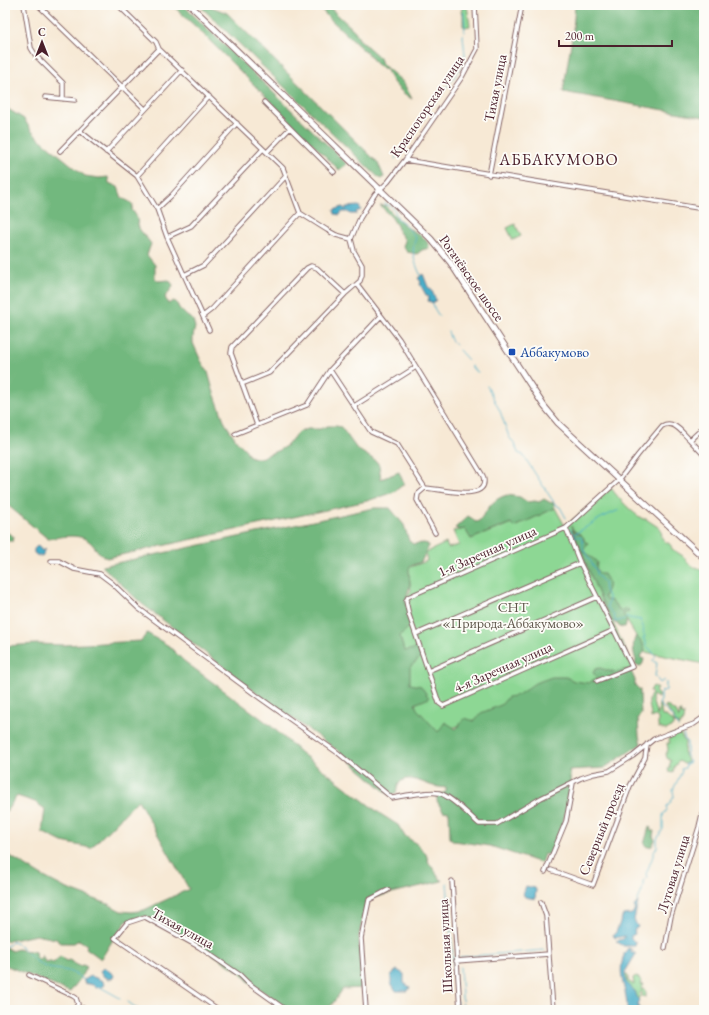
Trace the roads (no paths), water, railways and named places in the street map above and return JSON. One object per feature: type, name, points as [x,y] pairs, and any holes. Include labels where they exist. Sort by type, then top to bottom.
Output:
[{"type":"main road","name":"Рогачёвское шоссе","points":[[190,5],[431,239],[443,252],[544,406],[558,423],[704,558]]},
{"type":"street","points":[[24,5],[31,48],[36,56],[63,83],[63,99]]},
{"type":"street","points":[[38,5],[145,109]]},
{"type":"street","points":[[118,5],[156,42],[159,49],[283,168],[300,213],[336,235],[350,239],[354,251],[362,265],[362,274],[357,284],[345,294],[269,373],[242,384]]},
{"type":"street","name":"Красногорская улица","points":[[350,239],[360,218],[375,194],[388,182],[405,160],[462,77],[477,49],[474,5]]},
{"type":"street","name":"Тихая улица","points":[[489,175],[522,5]]},
{"type":"street","points":[[60,151],[159,49]]},
{"type":"street","points":[[106,152],[182,70]]},
{"type":"street","points":[[137,176],[209,96]]},
{"type":"street","points":[[45,97],[75,100]]},
{"type":"street","points":[[264,102],[334,172]]},
{"type":"street","points":[[157,209],[237,123]]},
{"type":"street","points":[[267,152],[290,128]]},
{"type":"street","points":[[80,131],[137,176],[157,209],[208,330]]},
{"type":"street","points":[[168,237],[191,226],[263,149]]},
{"type":"street","points":[[405,160],[489,175],[636,197],[704,209]]},
{"type":"street","points":[[184,275],[204,265],[286,176]]},
{"type":"street","points":[[203,316],[212,309],[300,213]]},
{"type":"street","points":[[257,425],[231,353],[232,347],[307,268],[311,266],[317,268],[345,294]]},
{"type":"street","points":[[330,370],[372,432],[397,444],[425,488],[448,492],[473,492],[483,487],[484,479],[399,339],[357,284]]},
{"type":"street","points":[[235,434],[307,405],[330,370],[381,316]]},
{"type":"street","points":[[354,406],[416,367]]},
{"type":"street","name":"1-я Заречная улица","points":[[416,634],[407,606],[406,601],[408,597],[566,528],[619,480],[638,454],[665,424],[672,424],[690,440]]},
{"type":"street","points":[[704,427],[690,440],[704,455]]},
{"type":"street","points":[[425,488],[418,494],[417,500],[435,533]]},
{"type":"street","points":[[566,528],[580,563],[632,667],[597,681]]},
{"type":"street","points":[[51,561],[59,560],[74,569],[100,574],[112,583],[138,608],[260,698],[338,753],[392,798],[431,792],[441,794],[458,805],[479,824],[497,824],[541,798],[593,774],[609,771],[621,764],[652,740],[694,724],[704,717]]},
{"type":"street","points":[[580,563],[416,634],[428,672],[597,597]]},
{"type":"street","name":"4-я Заречная улица","points":[[428,672],[438,703],[444,706],[614,630]]},
{"type":"street","name":"Северный проезд","points":[[551,870],[593,885],[630,786],[645,758],[647,744]]},
{"type":"street","points":[[545,872],[566,821],[573,783]]},
{"type":"street","name":"Луговая улица","points":[[665,948],[671,916],[699,827],[704,806]]},
{"type":"street","name":"Школьная улица","points":[[452,881],[460,1010]]},
{"type":"street","points":[[366,1010],[361,938],[369,900],[388,890]]},
{"type":"street","points":[[541,902],[546,911],[553,1010]]},
{"type":"street","name":"Тихая улица","points":[[219,1010],[115,938],[127,923],[145,918],[199,947],[240,975],[248,983],[286,1010]]},
{"type":"street","points":[[456,961],[549,954]]},
{"type":"street","points":[[29,975],[76,998],[78,1004],[74,1010]]},
{"type":"water","points":[[359,206],[361,210],[356,212],[357,214],[342,212],[340,215],[335,214],[334,210],[343,207],[346,210],[346,207]]},
{"type":"water","points":[[423,274],[428,287],[431,289],[436,300],[433,303],[428,301],[429,297],[426,295],[420,284],[421,282],[418,278]]},
{"type":"water","points":[[38,545],[42,551],[46,549],[42,556],[38,556],[34,553],[34,549]]},
{"type":"water","points":[[526,886],[535,888],[535,899],[525,897],[523,894]]},
{"type":"water","points":[[638,902],[634,920],[638,927],[634,930],[635,934],[631,936],[636,943],[635,946],[624,946],[616,941],[623,939],[625,936],[615,938],[613,935],[616,932],[623,915],[632,914],[635,909],[634,906]]},
{"type":"water","points":[[628,948],[634,950],[631,950],[631,953],[636,954],[625,972],[626,982],[634,990],[636,997],[639,1000],[637,1004],[640,1010],[627,1010],[621,970],[624,954]]},
{"type":"water","points":[[105,968],[114,975],[113,978],[109,979],[103,976],[100,971]]},
{"type":"water","points":[[397,970],[404,974],[404,983],[410,987],[408,991],[396,991],[391,983],[391,975]]},
{"type":"water","points":[[91,976],[103,981],[104,986],[96,988],[93,985],[84,983],[84,980]]},
{"type":"waterway","points":[[395,159],[398,151],[410,140],[416,126],[423,120],[429,108],[436,102],[462,66],[465,55],[463,36],[465,27],[463,5]]},
{"type":"waterway","points":[[385,204],[394,209],[398,219],[404,223],[416,238],[413,253],[421,276]]},
{"type":"waterway","points":[[433,303],[439,316]]},
{"type":"waterway","points":[[448,332],[451,340],[456,345]]},
{"type":"waterway","points":[[459,350],[468,360]]},
{"type":"waterway","points":[[471,366],[478,372]]},
{"type":"waterway","points":[[487,386],[500,411],[509,437],[515,444],[518,453],[523,455],[551,498],[556,505],[560,507],[566,518]]},
{"type":"waterway","points":[[573,535],[601,518],[619,510]]},
{"type":"waterway","points":[[570,529],[574,537],[581,537],[583,549],[597,572],[596,574],[604,582],[605,590],[609,599],[607,607],[612,612],[615,622],[625,619],[627,616],[629,618],[641,620],[640,621],[645,637],[643,638],[646,646],[656,657],[653,660],[657,663],[655,676],[660,683],[664,680],[666,682],[666,690],[661,692],[661,700],[659,704],[673,717],[678,727]]},
{"type":"waterway","points":[[637,902],[642,889],[643,881],[647,877],[646,874],[657,847],[657,839],[663,829],[663,815],[667,810],[666,807],[674,797],[673,790],[682,771],[681,769],[685,768],[686,764],[690,762],[685,754],[687,752],[687,742],[683,734]]},
{"type":"waterway","points":[[447,883],[457,1010]]},
{"type":"waterway","points":[[5,946],[12,942],[16,943],[40,964],[52,969],[68,971],[84,980]]},
{"type":"waterway","points":[[460,957],[545,950]]},
{"type":"waterway","points":[[460,967],[463,1010]]},
{"type":"waterway","points":[[100,987],[120,998]]},
{"type":"waterway","points":[[128,1002],[139,1010]]},
{"type":"place","name":"Аббакумово","points":[[512,352]]},
{"type":"district","name":"АББАКУМОВО","points":[[559,159]]},
{"type":"park label","name":"СНТ «Природа-Аббакумово»","points":[[513,616]]}]
